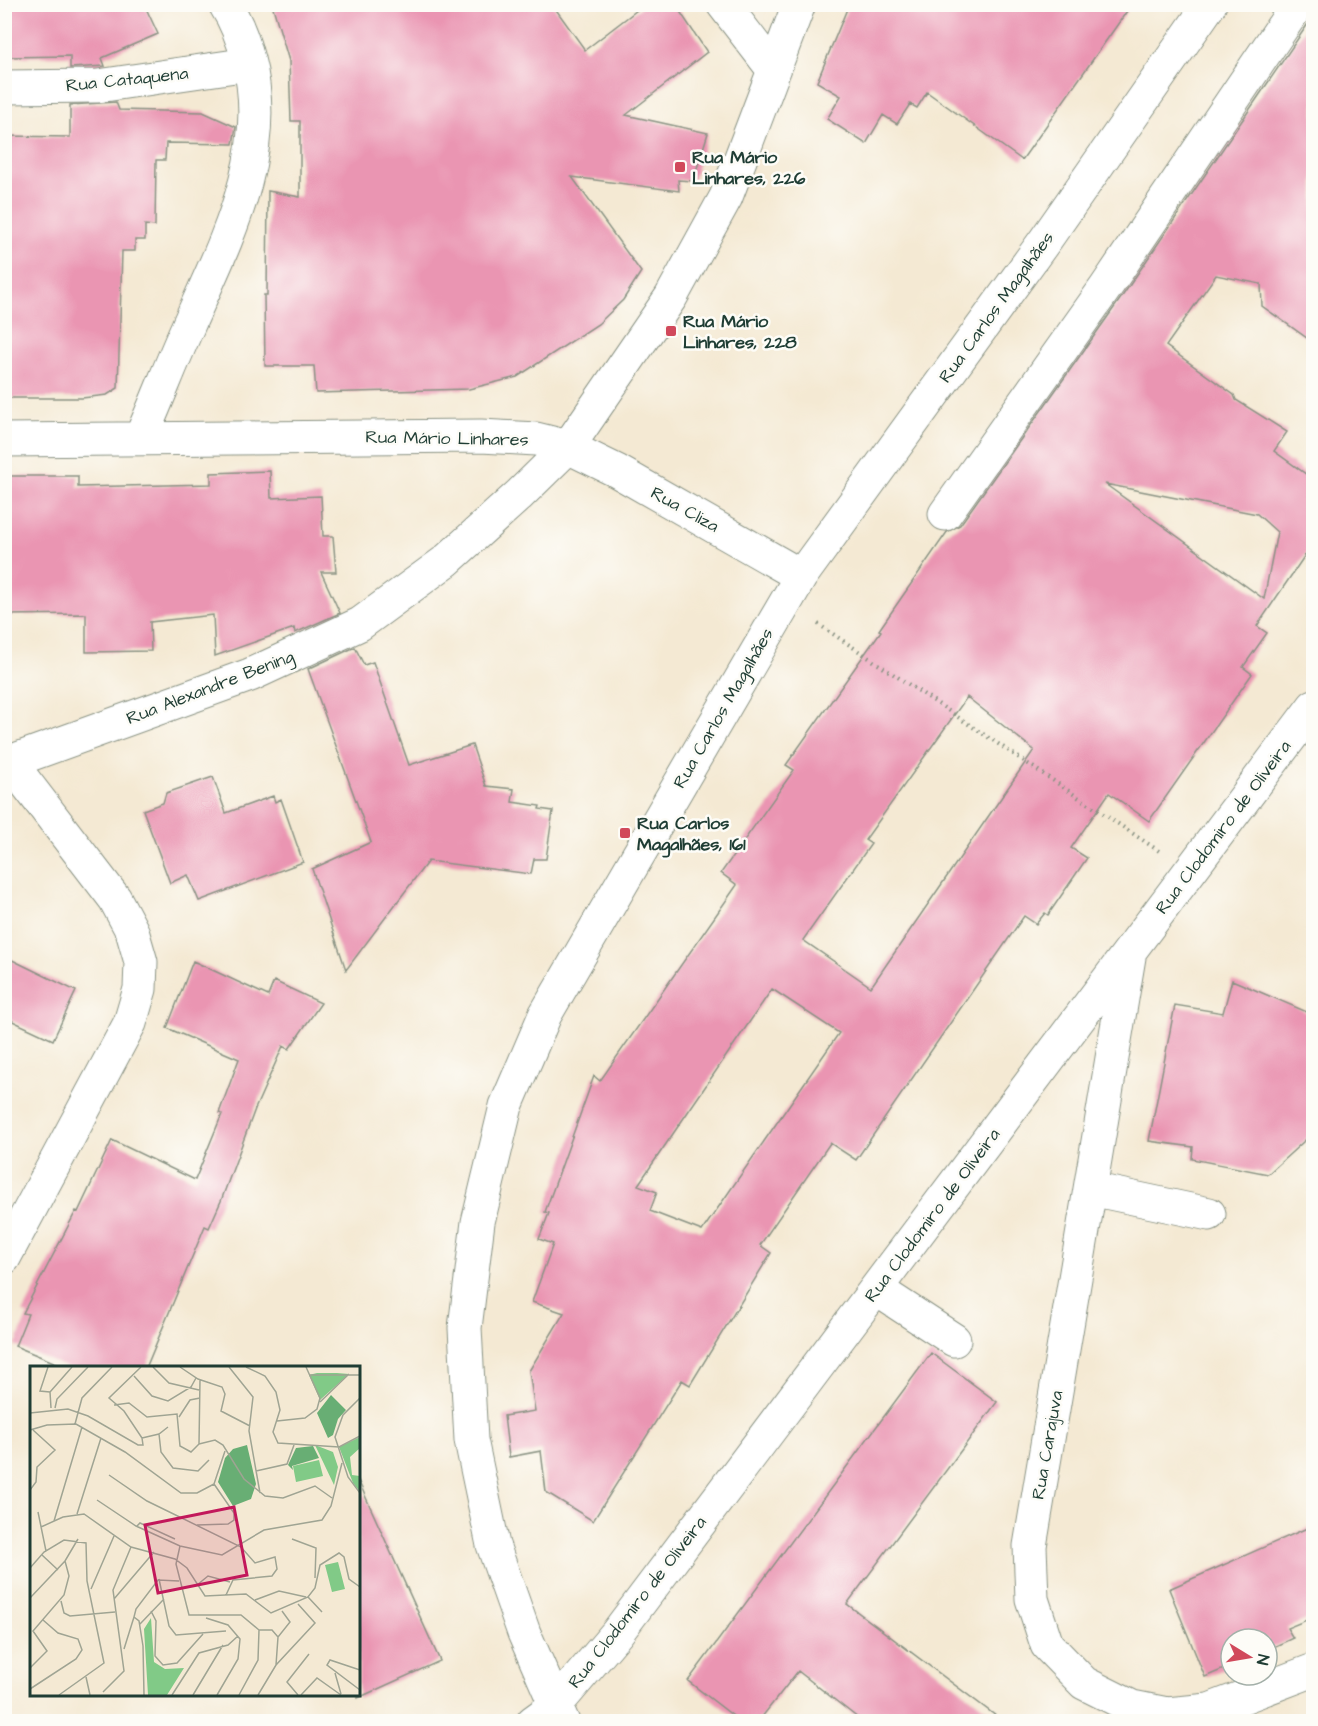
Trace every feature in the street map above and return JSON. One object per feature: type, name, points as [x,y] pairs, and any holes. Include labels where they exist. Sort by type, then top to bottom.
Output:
[{"type":"street","points":[[141,437],[226,241],[252,162],[256,128],[253,78],[243,40],[225,4]]},
{"type":"street","points":[[723,4],[773,69]]},
{"type":"street","points":[[568,447],[671,297],[720,207],[799,4]]},
{"type":"street","name":"Rua Carlos Magalhães","points":[[550,1716],[493,1545],[471,1440],[465,1328],[478,1222],[506,1106],[545,1015],[793,589],[1046,239],[1210,4]]},
{"type":"street","points":[[945,514],[1106,287],[1298,4]]},
{"type":"street","name":"Rua Cataquena","points":[[4,87],[98,86],[249,64]]},
{"type":"street","name":"Rua Mário Linhares","points":[[4,440],[141,437],[481,436],[536,439],[568,447]]},
{"type":"street","name":"Rua Cliza","points":[[568,447],[617,471],[793,589]]},
{"type":"street","name":"Rua Alexandre Bening","points":[[7,763],[250,675],[360,624],[446,561],[568,447]]},
{"type":"street","name":"Rua Clodomiro de Oliveira","points":[[550,1716],[617,1633],[1314,706]]},
{"type":"street","points":[[4,1258],[130,1023],[140,989],[141,962],[132,931],[116,899],[7,763]]},
{"type":"street","name":"Rua Carajuva","points":[[1130,952],[1030,1546],[1032,1599],[1047,1645],[1084,1683],[1132,1707],[1167,1714],[1209,1710],[1314,1670]]},
{"type":"street","points":[[1090,1189],[1209,1214]]},
{"type":"street","points":[[876,1289],[954,1340]]},
{"type":"path","points":[[793,589],[1188,871]]},
{"type":"building","points":[[4,4],[144,4],[158,34],[102,58],[105,66],[70,68],[70,56],[4,57]]},
{"type":"building","points":[[272,4],[552,4],[585,50],[645,4],[675,4],[707,52],[626,115],[708,133],[693,181],[678,180],[679,191],[572,177],[641,272],[623,300],[598,324],[517,377],[469,389],[316,393],[314,366],[265,366],[264,295],[267,295],[268,191],[300,197],[300,121],[291,121],[289,61]]},
{"type":"building","points":[[849,4],[1132,4],[1022,160],[927,92],[917,108],[910,104],[897,124],[883,115],[866,144],[827,119],[841,96],[817,82]]},
{"type":"building","points":[[1314,15],[1314,343],[1262,306],[1261,284],[1216,275],[1166,346],[1234,395],[1236,400],[1287,432],[1274,451],[1314,480],[1314,542],[1257,626],[1267,633],[1243,667],[1252,674],[1149,821],[1109,793],[1071,848],[1087,858],[1048,915],[1045,913],[1036,924],[1024,916],[856,1160],[830,1143],[760,1245],[771,1253],[690,1385],[682,1380],[593,1521],[546,1492],[541,1451],[509,1457],[504,1416],[535,1411],[529,1371],[564,1313],[532,1302],[553,1244],[539,1239],[549,1213],[545,1212],[594,1076],[600,1081],[737,885],[721,873],[794,770],[786,765],[881,631],[879,630],[947,532],[960,525],[1121,298]],"holes":[[[1105,484],[1257,514],[1277,532],[1264,599]],[[967,697],[1034,750],[871,987],[803,940],[871,844],[865,840]],[[772,989],[839,1033],[702,1231],[650,1211],[657,1192],[638,1185]]]},
{"type":"building","points":[[116,102],[119,110],[203,112],[236,127],[233,144],[166,143],[165,160],[156,160],[155,226],[145,225],[145,240],[135,240],[135,251],[122,251],[118,388],[107,395],[82,398],[4,398],[4,136],[70,137],[70,105]]},
{"type":"building","points":[[270,471],[271,498],[321,496],[323,536],[333,536],[336,572],[321,572],[340,613],[295,633],[294,628],[215,656],[213,615],[150,622],[151,651],[86,652],[86,614],[4,615],[4,476],[78,476],[78,487],[211,484],[211,473]]},
{"type":"building","points":[[355,647],[364,665],[373,662],[409,765],[472,745],[486,786],[514,789],[512,802],[540,806],[539,809],[553,811],[546,859],[534,859],[531,874],[428,861],[346,970],[312,869],[371,842],[308,669]]},
{"type":"building","points":[[213,777],[226,813],[273,796],[275,802],[281,799],[303,862],[199,901],[188,875],[170,883],[143,810],[163,803],[166,793]]},
{"type":"building","points":[[4,956],[76,991],[53,1040],[4,1017]]},
{"type":"building","points":[[193,961],[268,996],[274,981],[321,1003],[289,1049],[283,1046],[255,1109],[221,1201],[209,1228],[205,1226],[147,1366],[63,1366],[15,1346],[28,1314],[23,1313],[76,1211],[78,1212],[112,1140],[195,1180],[222,1114],[219,1113],[239,1059],[167,1028]]},
{"type":"building","points":[[1232,980],[1314,1015],[1314,1132],[1268,1174],[1192,1159],[1193,1147],[1149,1141],[1175,1005],[1223,1013]]},
{"type":"building","points":[[931,1353],[997,1402],[847,1604],[1004,1722],[863,1722],[798,1671],[758,1722],[741,1722],[688,1681]]},
{"type":"building","points":[[360,1484],[440,1661],[358,1698],[360,1696]]},
{"type":"building","points":[[1314,1525],[1314,1617],[1287,1628],[1293,1638],[1279,1644],[1279,1627],[1219,1627],[1219,1671],[1205,1677],[1169,1589]]},
{"type":"place","name":"Rua Mário Linhares, 226","points":[[680,167]]},
{"type":"place","name":"Rua Mário Linhares, 228","points":[[671,331]]},
{"type":"place","name":"Rua Carlos Magalhães, 161","points":[[625,833]]}]
